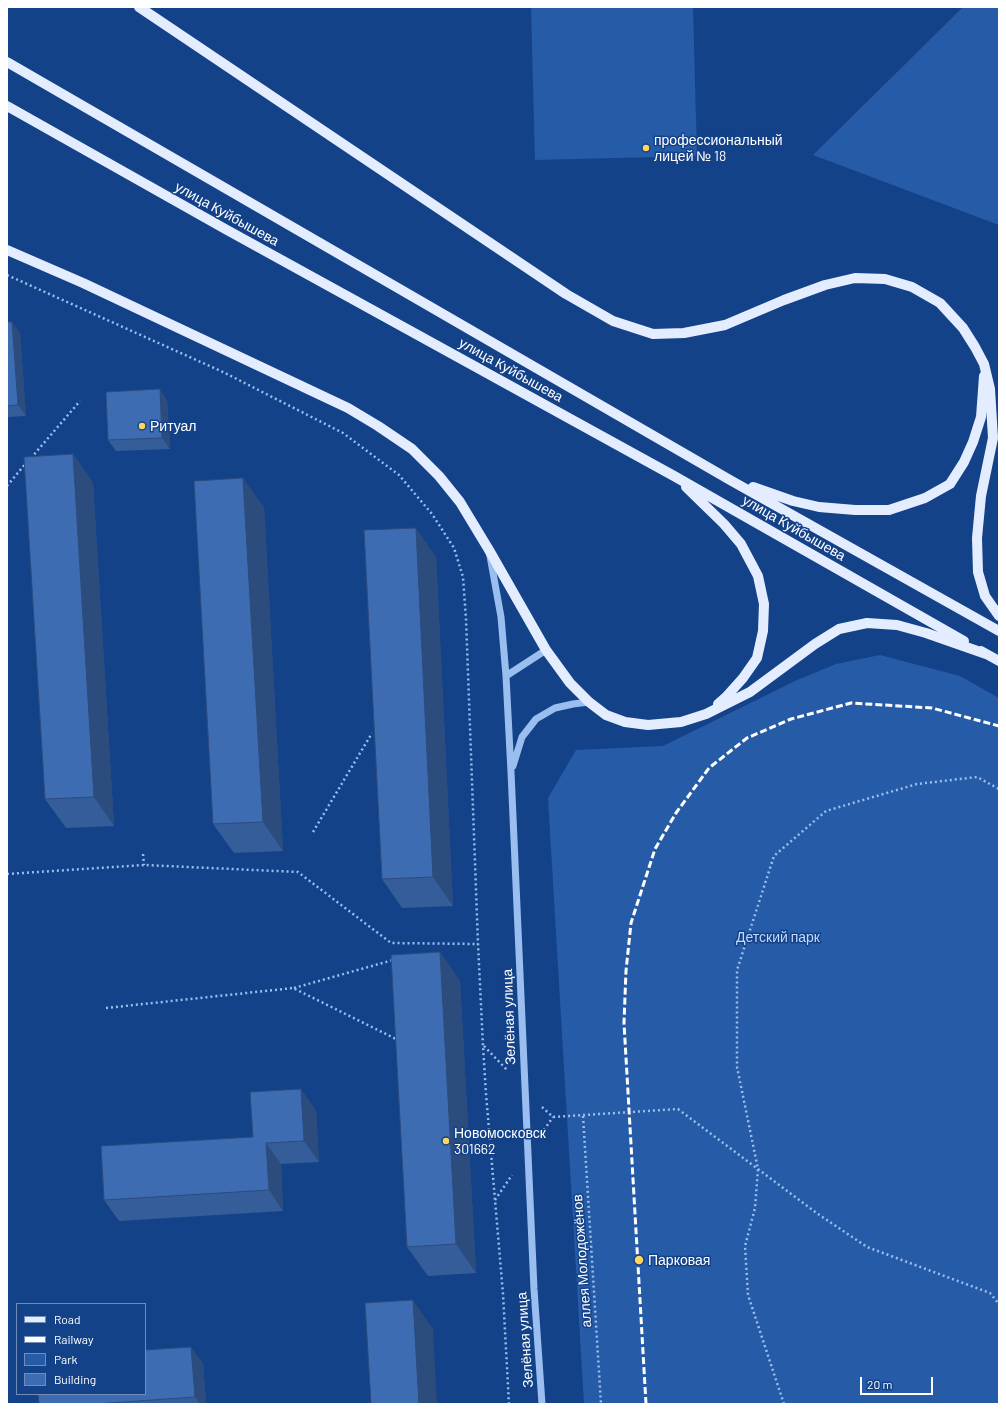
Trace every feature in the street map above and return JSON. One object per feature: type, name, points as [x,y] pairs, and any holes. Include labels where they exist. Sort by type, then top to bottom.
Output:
[{"type":"main road","points":[[139,7],[566,294],[613,321],[653,334],[684,333],[725,326],[784,300],[825,285],[855,278],[884,279],[912,287],[940,303],[963,328],[984,364],[990,389],[993,438],[981,496],[977,538],[978,572],[985,596],[999,616]]},
{"type":"main road","name":"улица Куйбышева","points":[[7,62],[730,480],[999,631]]},
{"type":"main road","name":"улица Куйбышева","points":[[7,106],[226,230],[674,476],[999,661]]},
{"type":"main road","points":[[7,250],[83,283],[334,401],[378,426],[412,449],[439,476],[460,502],[546,650],[570,683],[589,702],[606,715],[625,722],[648,725],[681,722],[706,714],[750,692],[815,644],[839,629],[867,623],[897,625],[926,633],[986,654]]},
{"type":"main road","points":[[730,480],[793,501],[819,507],[856,510],[889,510],[925,498],[950,484],[964,462],[973,442],[981,417],[984,364]]},
{"type":"main road","points":[[674,476],[724,524],[741,544],[758,576],[764,604],[763,631],[757,658],[743,678],[706,714]]},
{"type":"street","name":"Зелёная улица","points":[[489,550],[501,617],[506,676],[534,1290],[542,1404]]},
{"type":"street","points":[[506,676],[546,650]]},
{"type":"street","points":[[511,772],[522,737],[536,719],[555,708],[589,702]]},
{"type":"path","points":[[7,275],[223,372],[343,433],[399,476],[432,514],[454,548],[463,577],[466,620],[478,944],[486,1094],[509,1404]]},
{"type":"path","points":[[7,486],[80,401]]},
{"type":"path","points":[[313,832],[372,733]]},
{"type":"path","points":[[784,1404],[748,1295],[745,1246],[755,1208],[758,1169],[737,1067],[737,970],[774,856],[826,812],[917,784],[977,777],[999,789]]},
{"type":"path","points":[[143,854],[144,865]]},
{"type":"path","points":[[7,874],[144,865],[298,872],[390,943],[478,944]]},
{"type":"path","points":[[106,1008],[293,988],[393,960]]},
{"type":"path","points":[[293,988],[398,1040]]},
{"type":"path","points":[[553,1117],[678,1109],[818,1214],[867,1247],[990,1293],[999,1304]]},
{"type":"path","name":"аллея Молодожёнов","points":[[583,1116],[601,1404]]},
{"type":"green space","points":[[531,7],[693,7],[697,156],[535,160]]},
{"type":"green space","points":[[963,7],[999,7],[999,225],[813,155]]},
{"type":"green space","name":"Детский парк","points":[[880,655],[960,676],[999,698],[999,1404],[584,1404],[548,798],[576,750],[663,746],[795,681],[836,664]]},
{"type":"building","points":[[7,322],[12,322],[18,405],[7,406]]},
{"type":"building","name":"Ритуал","points":[[160,389],[162,438],[108,440],[106,392]]},
{"type":"building","points":[[73,454],[94,797],[45,799],[24,457]]},
{"type":"building","points":[[243,478],[263,822],[213,824],[194,481]]},
{"type":"building","points":[[416,528],[433,877],[382,879],[364,530]]},
{"type":"building","points":[[440,952],[456,1244],[407,1247],[391,955]]},
{"type":"building","points":[[301,1089],[304,1141],[266,1143],[269,1190],[104,1200],[101,1146],[253,1137],[250,1092]]},
{"type":"building","points":[[413,1300],[419,1404],[371,1404],[365,1303]]},
{"type":"building","points":[[191,1347],[195,1397],[95,1404],[39,1404],[38,1395],[146,1395],[146,1350]]},
{"type":"railway","points":[[646,1404],[624,1023],[626,971],[631,923],[655,849],[676,813],[709,768],[747,738],[791,719],[851,703],[932,708],[999,726]]},
{"type":"place","name":"профессиональный лицей № 18","points":[[646,148]]},
{"type":"place","name":"Ритуал","points":[[142,426]]},
{"type":"place","name":"Новомосковск 301662","points":[[446,1141]]},
{"type":"place","name":"Парковая","points":[[639,1260]]}]
